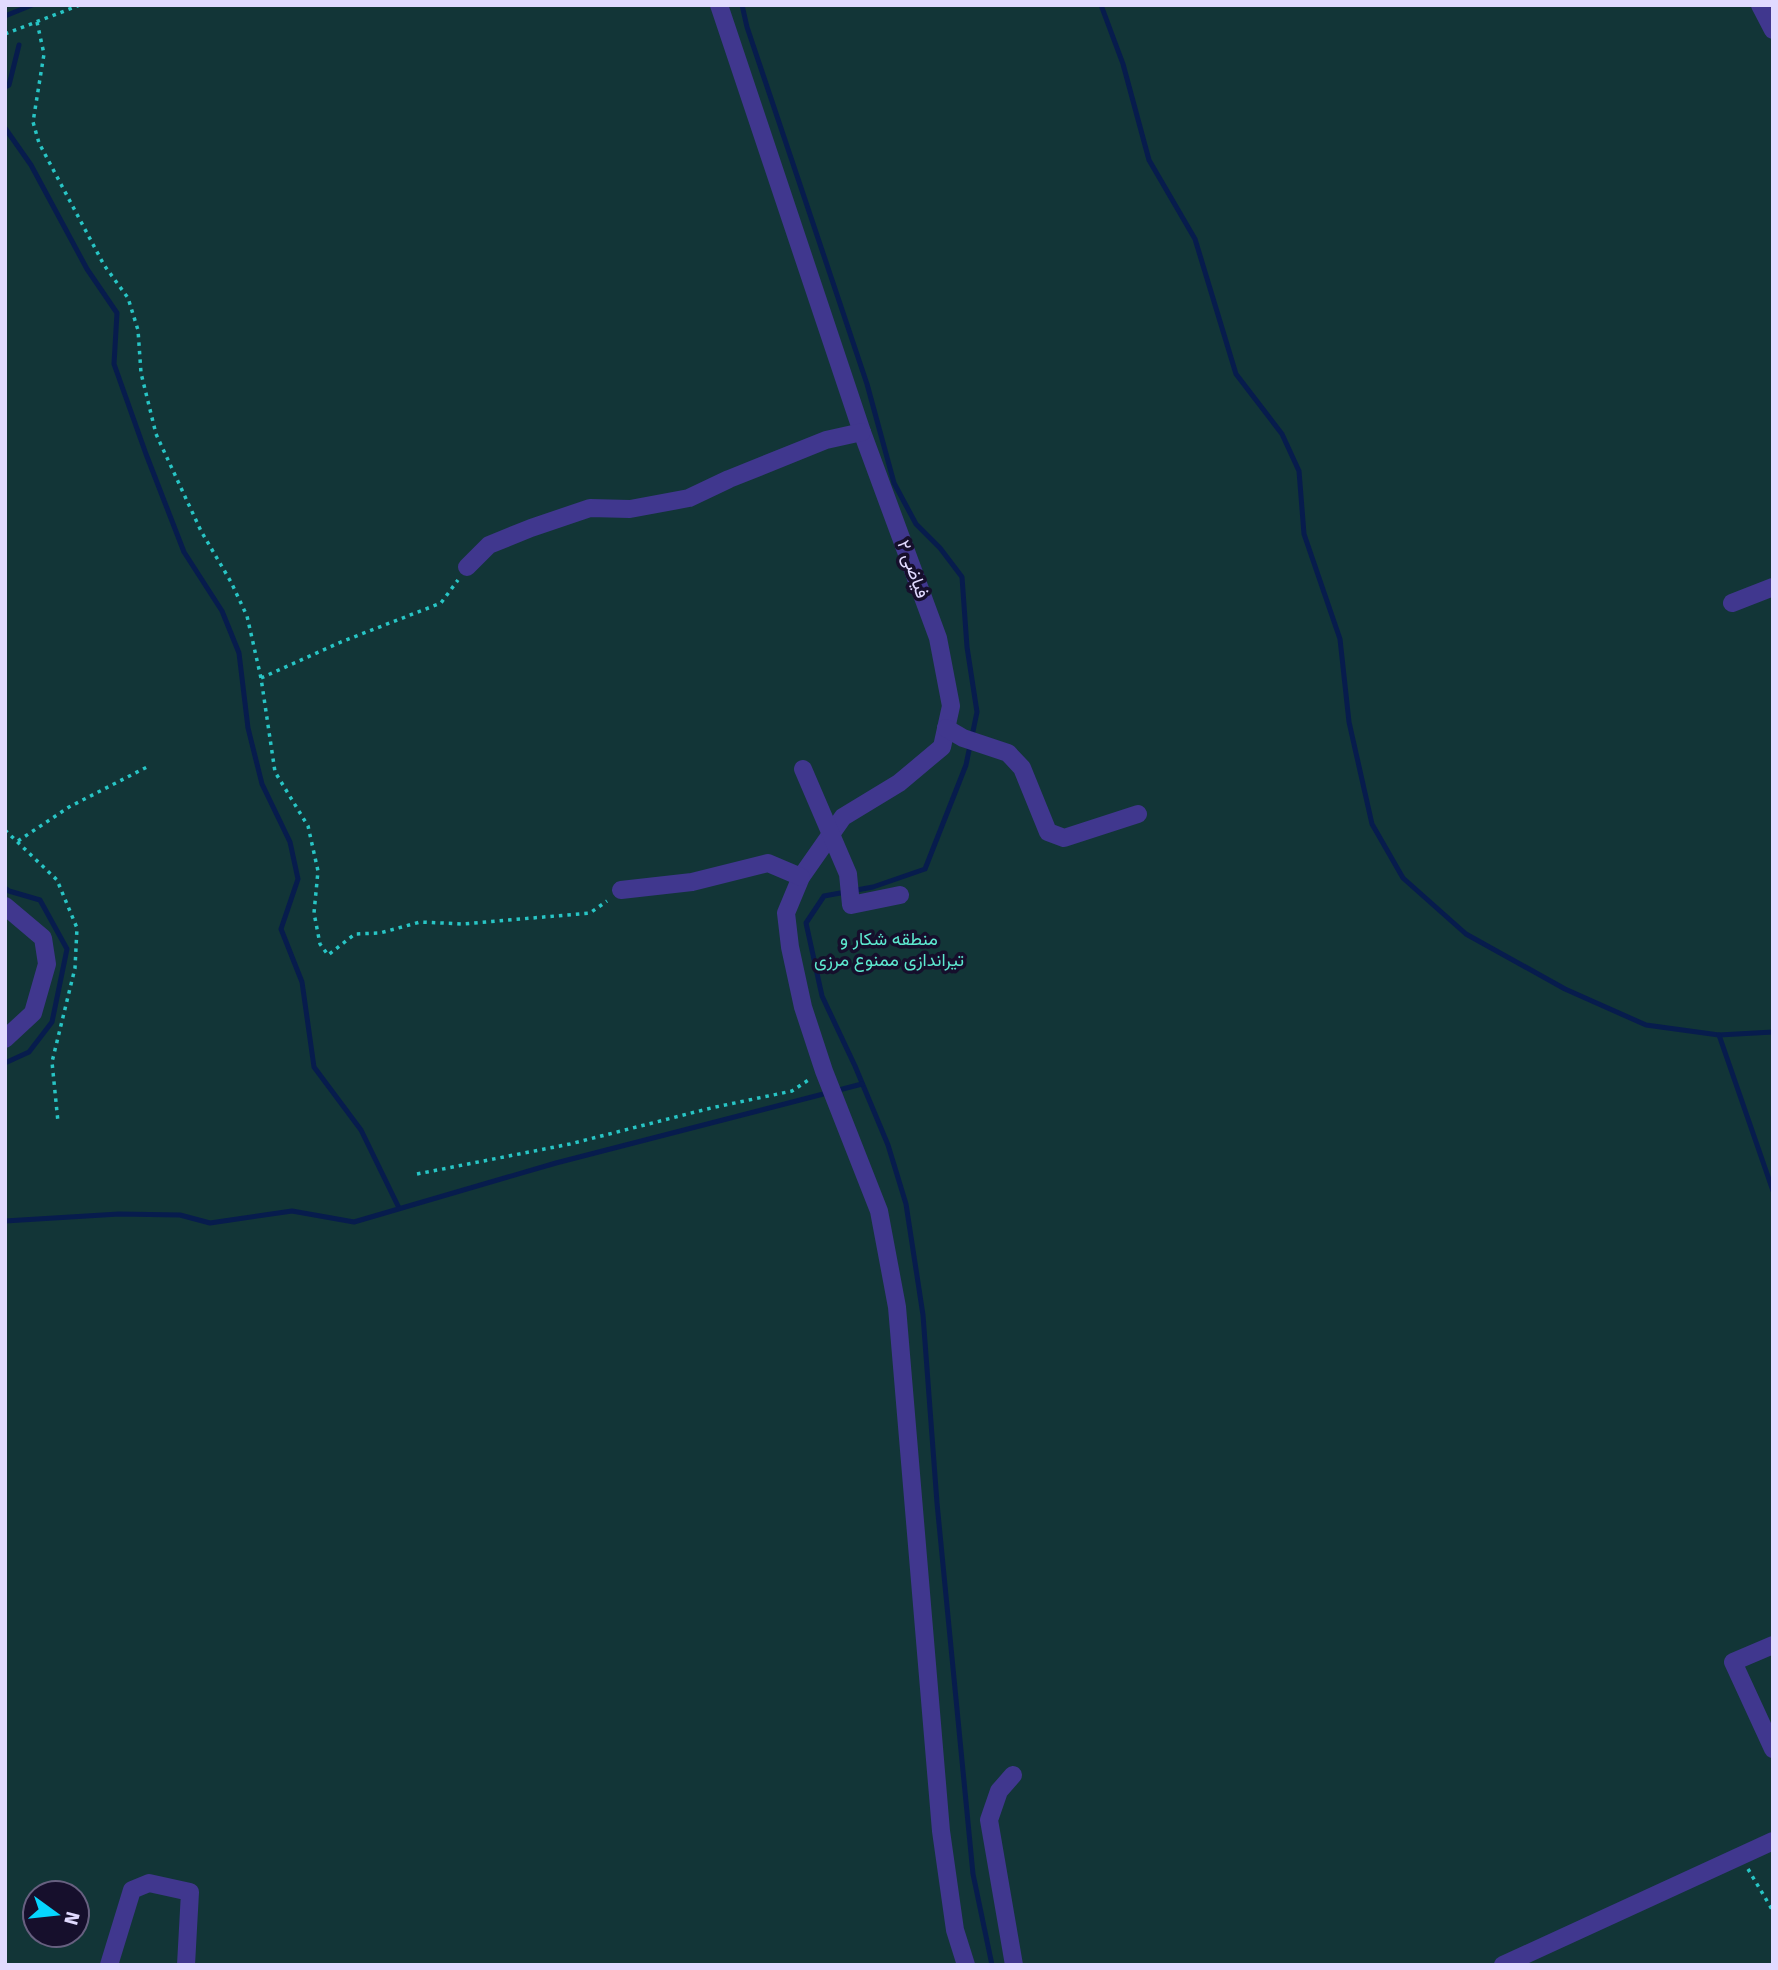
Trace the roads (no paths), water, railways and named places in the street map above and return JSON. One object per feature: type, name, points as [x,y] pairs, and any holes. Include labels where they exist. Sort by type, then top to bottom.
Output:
[{"type":"street","name":"فیاضی ۲","points":[[719,5],[862,432],[938,638],[951,706],[942,747],[900,783],[843,817],[801,877],[786,912],[790,947],[803,1007],[827,1078],[879,1211],[897,1307],[941,1831],[955,1930],[966,1965]]},
{"type":"street","points":[[1760,5],[1773,30]]},
{"type":"street","points":[[467,566],[489,545],[531,528],[590,508],[630,509],[689,498],[826,440],[862,432]]},
{"type":"street","points":[[1732,603],[1773,587]]},
{"type":"street","points":[[946,728],[963,738],[1008,753],[1022,768],[1048,832],[1064,838],[1138,814]]},
{"type":"street","points":[[803,769],[848,874],[851,905],[900,895]]},
{"type":"street","points":[[621,890],[692,882],[768,863],[801,877]]},
{"type":"street","points":[[5,906],[43,938],[47,964],[33,1013],[5,1039]]},
{"type":"street","points":[[1773,1645],[1733,1661],[1768,1725],[1773,1749]]},
{"type":"street","points":[[1013,1775],[999,1791],[989,1820],[1013,1965]]},
{"type":"street","points":[[1503,1965],[1773,1841]]},
{"type":"street","points":[[109,1965],[132,1890],[149,1882],[190,1892],[186,1965]]},
{"type":"waterway","points":[[5,16],[32,5]]},
{"type":"waterway","points":[[742,5],[747,27],[867,384],[894,483],[916,524],[940,548],[962,577],[967,647],[977,712],[966,765],[925,869],[873,887],[824,896],[806,923],[822,996],[888,1145],[906,1204],[923,1315],[937,1503],[973,1874],[992,1965]]},
{"type":"waterway","points":[[1101,5],[1123,64],[1149,160],[1195,239],[1236,374],[1282,434],[1299,471],[1304,534],[1340,639],[1349,722],[1372,824],[1403,878],[1466,934],[1565,989],[1646,1025],[1719,1035],[1773,1032]]},
{"type":"waterway","points":[[5,87],[9,85],[19,45]]},
{"type":"waterway","points":[[5,128],[31,165],[87,269],[117,313],[114,364],[184,552],[222,611],[239,653],[248,728],[262,784],[290,842],[298,879],[281,929],[302,982],[314,1067],[361,1130],[399,1208]]},
{"type":"waterway","points":[[5,888],[40,900],[67,949],[52,1022],[29,1052],[5,1063]]},
{"type":"waterway","points":[[1719,1035],[1773,1191]]},
{"type":"waterway","points":[[5,1221],[119,1214],[180,1215],[210,1223],[292,1211],[354,1222],[556,1163],[862,1084]]},
{"type":"park label","name":"منطقه شکار و تیراندازی ممنوع مرزی","points":[[889,949]]}]
